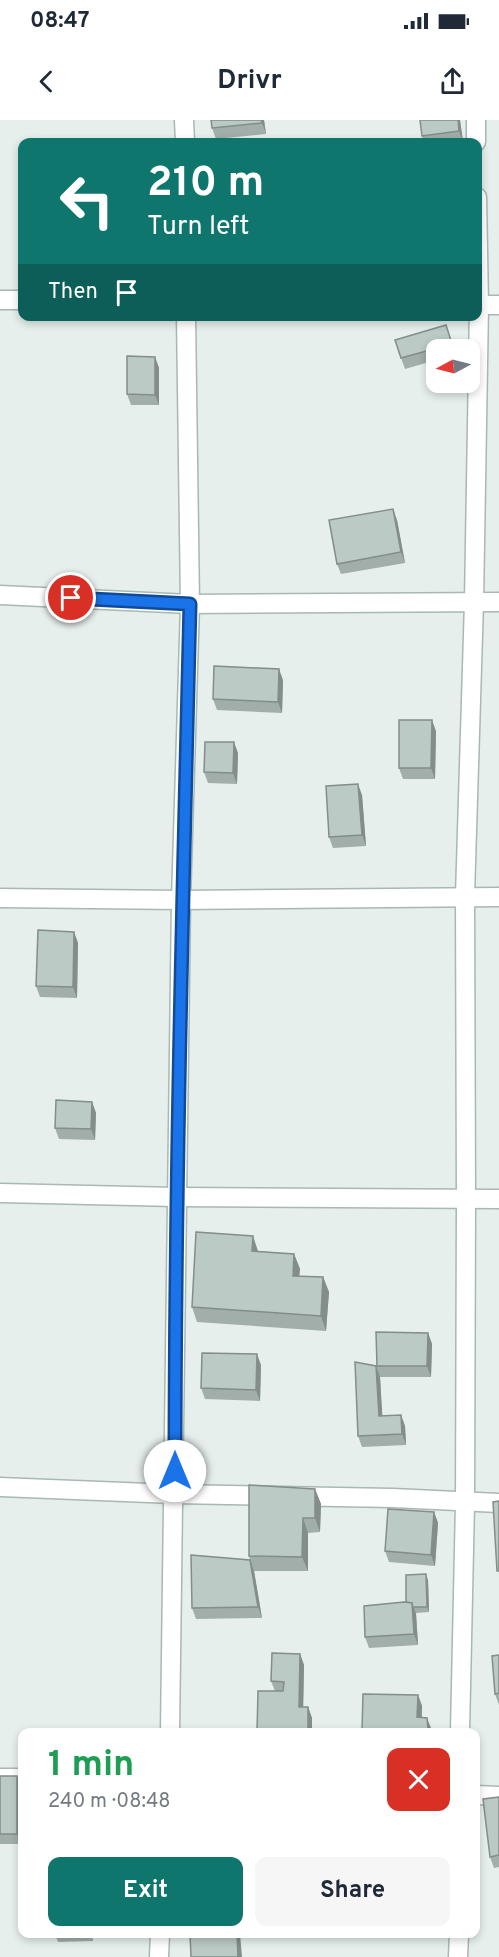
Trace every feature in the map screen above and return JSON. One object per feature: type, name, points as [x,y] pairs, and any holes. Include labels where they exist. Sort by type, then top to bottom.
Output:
[{"type":"street","points":[[184,120],[184,138]]},
{"type":"street","points":[[476,120],[476,138]]},
{"type":"street","points":[[0,300],[18,300]]},
{"type":"street","points":[[482,305],[499,305]]},
{"type":"street","points":[[170,1728],[176,1197],[190,604],[186,321]]},
{"type":"street","points":[[460,1728],[465,1503],[465,896],[474,602],[478,321]]},
{"type":"street","points":[[0,596],[190,604],[499,602]]},
{"type":"street","points":[[0,898],[182,900],[499,897]]},
{"type":"street","points":[[0,1193],[176,1197],[499,1199]]},
{"type":"street","points":[[0,1488],[393,1498],[499,1503]]},
{"type":"street","points":[[0,1778],[18,1778]]},
{"type":"street","points":[[480,1795],[499,1796]]},
{"type":"street","points":[[159,1957],[160,1938]]},
{"type":"street","points":[[458,1957],[459,1938]]},
{"type":"building","points":[[211,120],[261,120],[262,123],[212,128]]},
{"type":"building","points":[[420,120],[458,120],[459,131],[422,136]]},
{"type":"building","points":[[446,325],[450,339],[426,339],[426,351],[401,358],[395,340]]},
{"type":"building","points":[[127,356],[155,357],[155,395],[127,394]]},
{"type":"building","points":[[393,509],[401,552],[337,564],[329,520]]},
{"type":"building","points":[[214,666],[279,669],[278,702],[213,699]]},
{"type":"building","points":[[399,720],[432,720],[431,768],[399,768]]},
{"type":"building","points":[[205,742],[234,742],[233,773],[204,772]]},
{"type":"building","points":[[358,784],[362,835],[329,837],[326,786]]},
{"type":"building","points":[[38,930],[74,932],[73,987],[36,986]]},
{"type":"building","points":[[56,1100],[92,1102],[91,1129],[55,1128]]},
{"type":"building","points":[[196,1232],[253,1236],[252,1251],[294,1254],[293,1276],[323,1277],[321,1316],[192,1307]]},
{"type":"building","points":[[376,1332],[428,1333],[427,1366],[377,1366]]},
{"type":"building","points":[[202,1353],[257,1354],[256,1390],[201,1388]]},
{"type":"building","points":[[355,1362],[376,1366],[379,1416],[401,1415],[402,1434],[358,1436]]},
{"type":"building","points":[[249,1485],[315,1489],[315,1518],[303,1518],[302,1557],[249,1556]]},
{"type":"building","points":[[499,1501],[499,1571],[497,1571],[493,1502]]},
{"type":"building","points":[[388,1509],[434,1512],[431,1555],[385,1551]]},
{"type":"building","points":[[191,1555],[250,1560],[258,1607],[192,1608]]},
{"type":"building","points":[[426,1574],[427,1607],[413,1607],[412,1603],[406,1602],[406,1575]]},
{"type":"building","points":[[412,1603],[414,1634],[365,1637],[364,1606]]},
{"type":"building","points":[[272,1653],[300,1654],[299,1707],[308,1707],[308,1728],[257,1728],[258,1691],[283,1691],[284,1682],[271,1681]]},
{"type":"building","points":[[499,1655],[499,1693],[495,1694],[492,1656]]},
{"type":"building","points":[[363,1694],[418,1695],[417,1717],[427,1718],[428,1728],[362,1728]]},
{"type":"building","points":[[0,1776],[17,1776],[17,1834],[0,1834]]},
{"type":"building","points":[[499,1797],[499,1855],[490,1857],[483,1799]]},
{"type":"building","points":[[190,1938],[237,1938],[238,1957],[191,1957]]},
{"type":"route","points":[[71,598],[190,604],[176,1197],[175,1471]]}]
